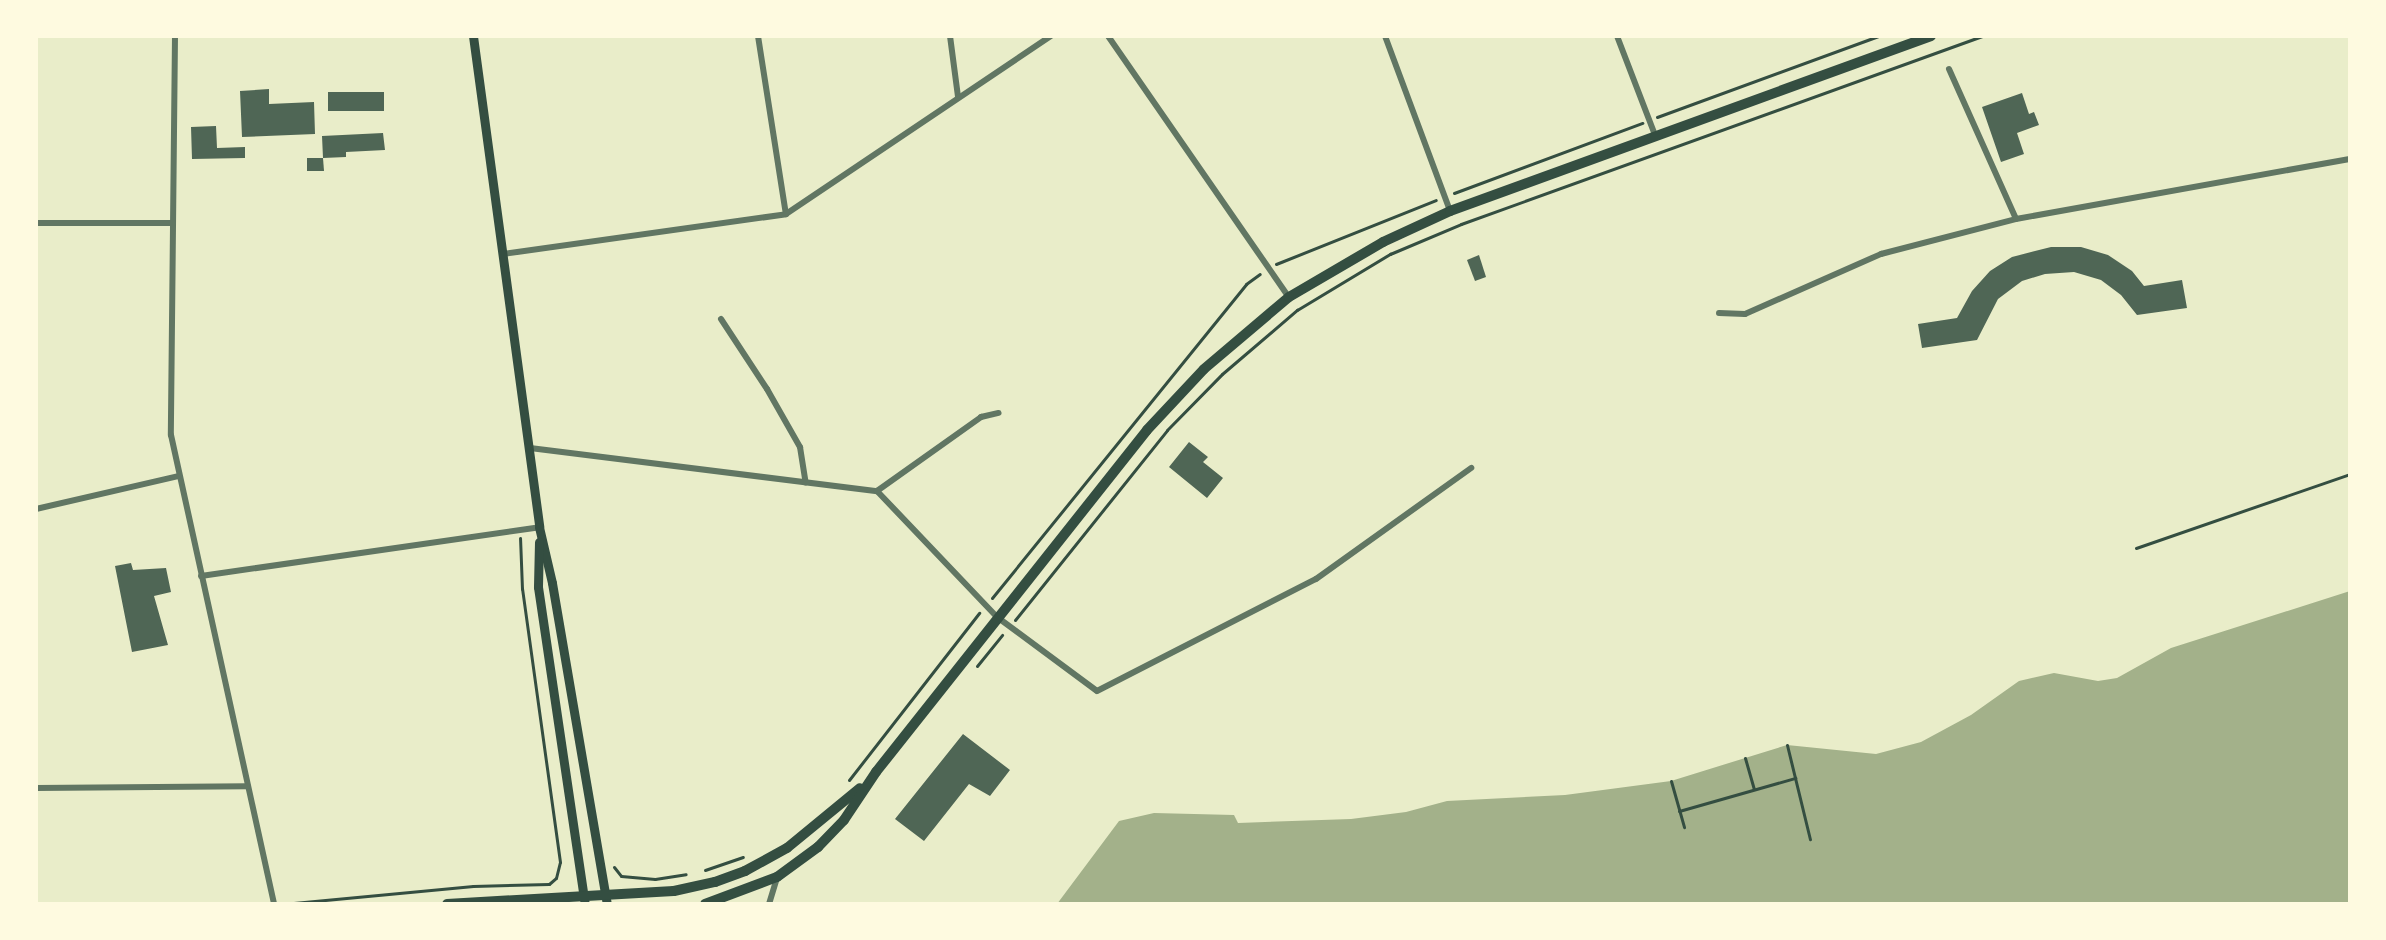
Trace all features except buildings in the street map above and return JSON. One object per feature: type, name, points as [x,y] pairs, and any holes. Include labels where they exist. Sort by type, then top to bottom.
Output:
[{"type":"main road","points":[[473,36],[539,527],[606,900]]},
{"type":"main road","points":[[705,904],[777,877],[818,847],[844,820],[876,772],[1147,430],[1204,369],[1289,297],[1383,242],[1450,211],[1931,36]]},
{"type":"main road","points":[[539,527],[538,587],[584,901]]},
{"type":"main road","points":[[447,904],[606,900],[715,882],[769,859],[808,834],[876,772]]},
{"type":"street","points":[[175,36],[171,435],[274,904]]},
{"type":"street","points":[[758,36],[786,214]]},
{"type":"street","points":[[950,36],[958,97]]},
{"type":"street","points":[[503,254],[786,214],[1051,36]]},
{"type":"street","points":[[1108,36],[1289,297]]},
{"type":"street","points":[[1385,36],[1450,211]]},
{"type":"street","points":[[1617,36],[1655,135]]},
{"type":"street","points":[[1949,69],[2016,219]]},
{"type":"street","points":[[1719,313],[1745,314],[1881,254],[2016,219],[2350,159]]},
{"type":"street","points":[[36,223],[173,223]]},
{"type":"street","points":[[721,319],[800,447],[806,483]]},
{"type":"street","points":[[877,491],[981,417],[999,413]]},
{"type":"street","points":[[530,448],[877,491],[997,617],[1097,691],[1316,579],[1471,468]]},
{"type":"street","points":[[36,509],[179,476]]},
{"type":"street","points":[[201,576],[539,527]]},
{"type":"street","points":[[36,788],[247,786]]},
{"type":"street","points":[[769,904],[777,877]]},
{"type":"path","points":[[850,780],[985,605],[1246,284],[1269,268],[1444,196],[1878,36]]},
{"type":"path","points":[[969,677],[1167,430],[1222,374],[1297,310],[1390,254],[1461,224],[1982,36]]},
{"type":"path","points":[[2136,548],[2350,474]]},
{"type":"path","points":[[283,904],[473,886],[549,884],[556,878],[560,862],[522,589],[518,554],[521,530]]},
{"type":"path","points":[[1787,745],[1810,839]]},
{"type":"path","points":[[1745,758],[1754,790]]},
{"type":"path","points":[[1679,811],[1795,778]]},
{"type":"path","points":[[1671,781],[1684,827]]},
{"type":"path","points":[[611,864],[621,876],[655,879],[698,873],[750,854]]},
{"type":"shaded area","points":[[2350,591],[2350,904],[1057,904],[1119,821],[1154,813],[1234,815],[1238,823],[1351,819],[1406,812],[1447,801],[1565,795],[1671,781],[1787,745],[1876,754],[1921,742],[1971,715],[2019,681],[2054,673],[2098,681],[2117,678],[2171,648]]}]
